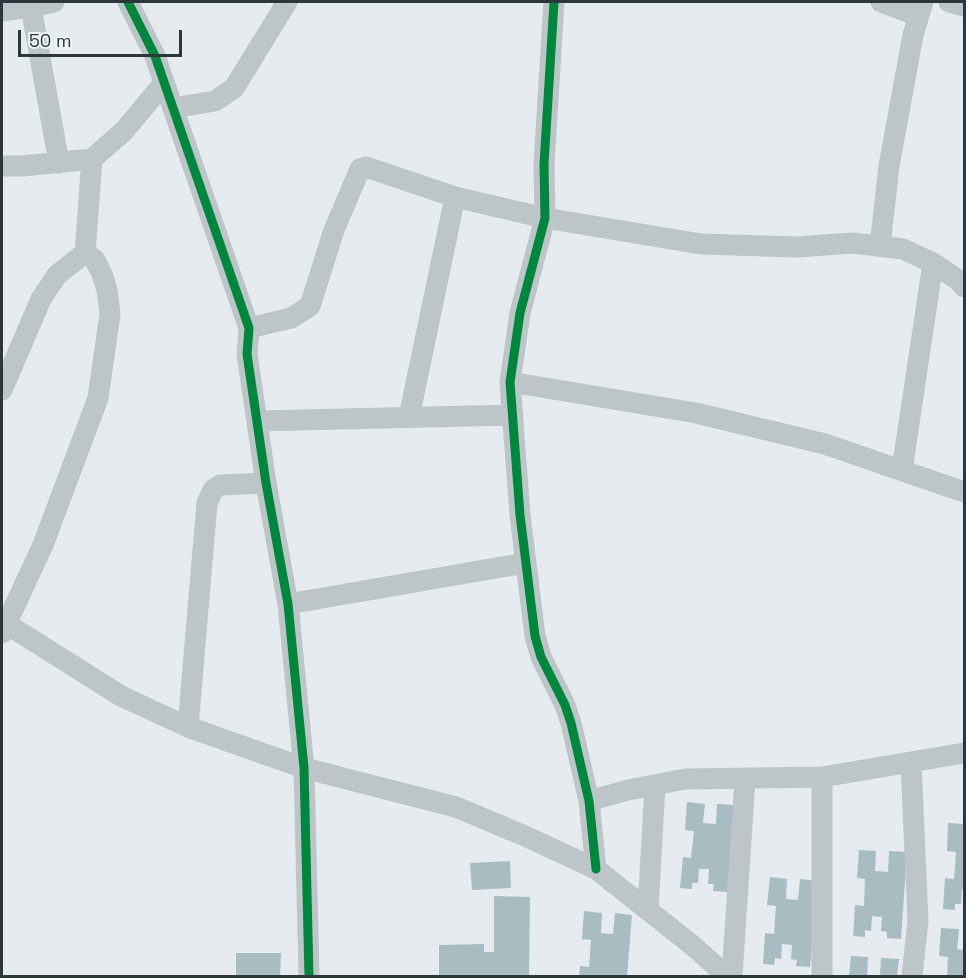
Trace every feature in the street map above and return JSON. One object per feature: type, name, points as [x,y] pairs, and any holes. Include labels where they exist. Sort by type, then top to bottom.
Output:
[{"type":"street","points":[[2,11],[54,2]]},
{"type":"street","points":[[128,2],[155,56],[249,328],[247,354],[266,483],[288,604],[304,768],[309,976]]},
{"type":"street","points":[[173,108],[215,101],[234,88],[287,2]]},
{"type":"street","points":[[554,2],[544,164],[545,218],[520,314],[510,382],[525,563],[534,636],[541,657],[565,705],[589,801],[596,869]]},
{"type":"street","points":[[880,246],[889,166],[913,35],[921,9],[881,2]]},
{"type":"street","points":[[949,2],[964,6]]},
{"type":"street","points":[[31,7],[59,163]]},
{"type":"street","points":[[2,166],[92,159],[124,130],[164,83]]},
{"type":"street","points":[[2,390],[41,299],[57,275],[86,253],[92,159]]},
{"type":"street","points":[[249,328],[291,318],[310,306],[334,230],[360,169],[363,167],[455,197],[545,218],[701,244],[797,247],[852,243],[903,249],[933,263],[958,280],[964,287]]},
{"type":"street","points":[[409,417],[455,197]]},
{"type":"street","points":[[86,253],[95,260],[102,274],[110,314],[98,398],[43,545],[3,626],[122,696],[188,727],[304,768],[456,807],[596,869],[692,945],[727,976]]},
{"type":"street","points":[[902,470],[933,263]]},
{"type":"street","points":[[510,382],[696,413],[825,444],[964,492]]},
{"type":"street","points":[[257,421],[513,415]]},
{"type":"street","points":[[188,727],[207,503],[213,490],[220,485],[266,483]]},
{"type":"street","points":[[288,604],[525,563]]},
{"type":"street","points":[[589,801],[685,779],[745,780],[822,777],[964,753]]},
{"type":"street","points":[[911,763],[918,921],[912,976]]},
{"type":"street","points":[[822,777],[822,976]]},
{"type":"street","points":[[732,976],[745,780]]},
{"type":"street","points":[[648,910],[655,785]]},
{"type":"building","points":[[687,802],[705,804],[703,823],[716,824],[717,804],[735,805],[728,892],[713,891],[714,884],[708,884],[709,869],[699,869],[698,883],[692,883],[692,889],[680,888],[683,857],[691,858],[694,831],[685,830]]},
{"type":"building","points":[[948,823],[964,824],[964,890],[962,889],[961,904],[955,904],[955,910],[943,909],[945,878],[954,879],[956,852],[947,851]]},
{"type":"building","points":[[859,850],[876,851],[875,871],[888,872],[889,851],[907,852],[901,939],[887,938],[887,932],[881,931],[882,917],[872,916],[871,931],[865,930],[865,937],[853,936],[855,905],[864,906],[865,879],[857,878]]},
{"type":"building","points":[[510,861],[511,888],[472,890],[470,863]]},
{"type":"building","points":[[770,877],[787,879],[786,899],[798,900],[800,879],[818,881],[810,967],[796,966],[797,960],[791,959],[792,945],[782,944],[781,959],[775,958],[774,965],[763,964],[765,933],[774,934],[776,906],[767,905]]},
{"type":"building","points":[[494,896],[530,897],[529,976],[439,976],[439,945],[484,944],[484,952],[494,952]]},
{"type":"building","points":[[584,911],[602,913],[601,933],[613,934],[615,913],[632,915],[627,976],[579,976],[580,966],[589,967],[591,940],[582,939]]},
{"type":"building","points":[[941,928],[959,929],[957,949],[964,950],[964,976],[947,976],[948,957],[939,956]]},
{"type":"building","points":[[236,953],[281,953],[280,976],[236,976]]},
{"type":"building","points":[[851,956],[868,957],[867,976],[849,976]]},
{"type":"building","points":[[881,958],[899,959],[897,976],[880,976]]},
{"type":"cycle path","points":[[128,2],[155,56],[249,328],[247,354],[266,483],[288,604],[304,768],[309,976]]},
{"type":"cycle path","points":[[554,2],[544,164],[545,218],[520,313],[510,382],[520,515],[535,636],[541,657],[565,705],[571,723],[589,801],[596,869]]}]
